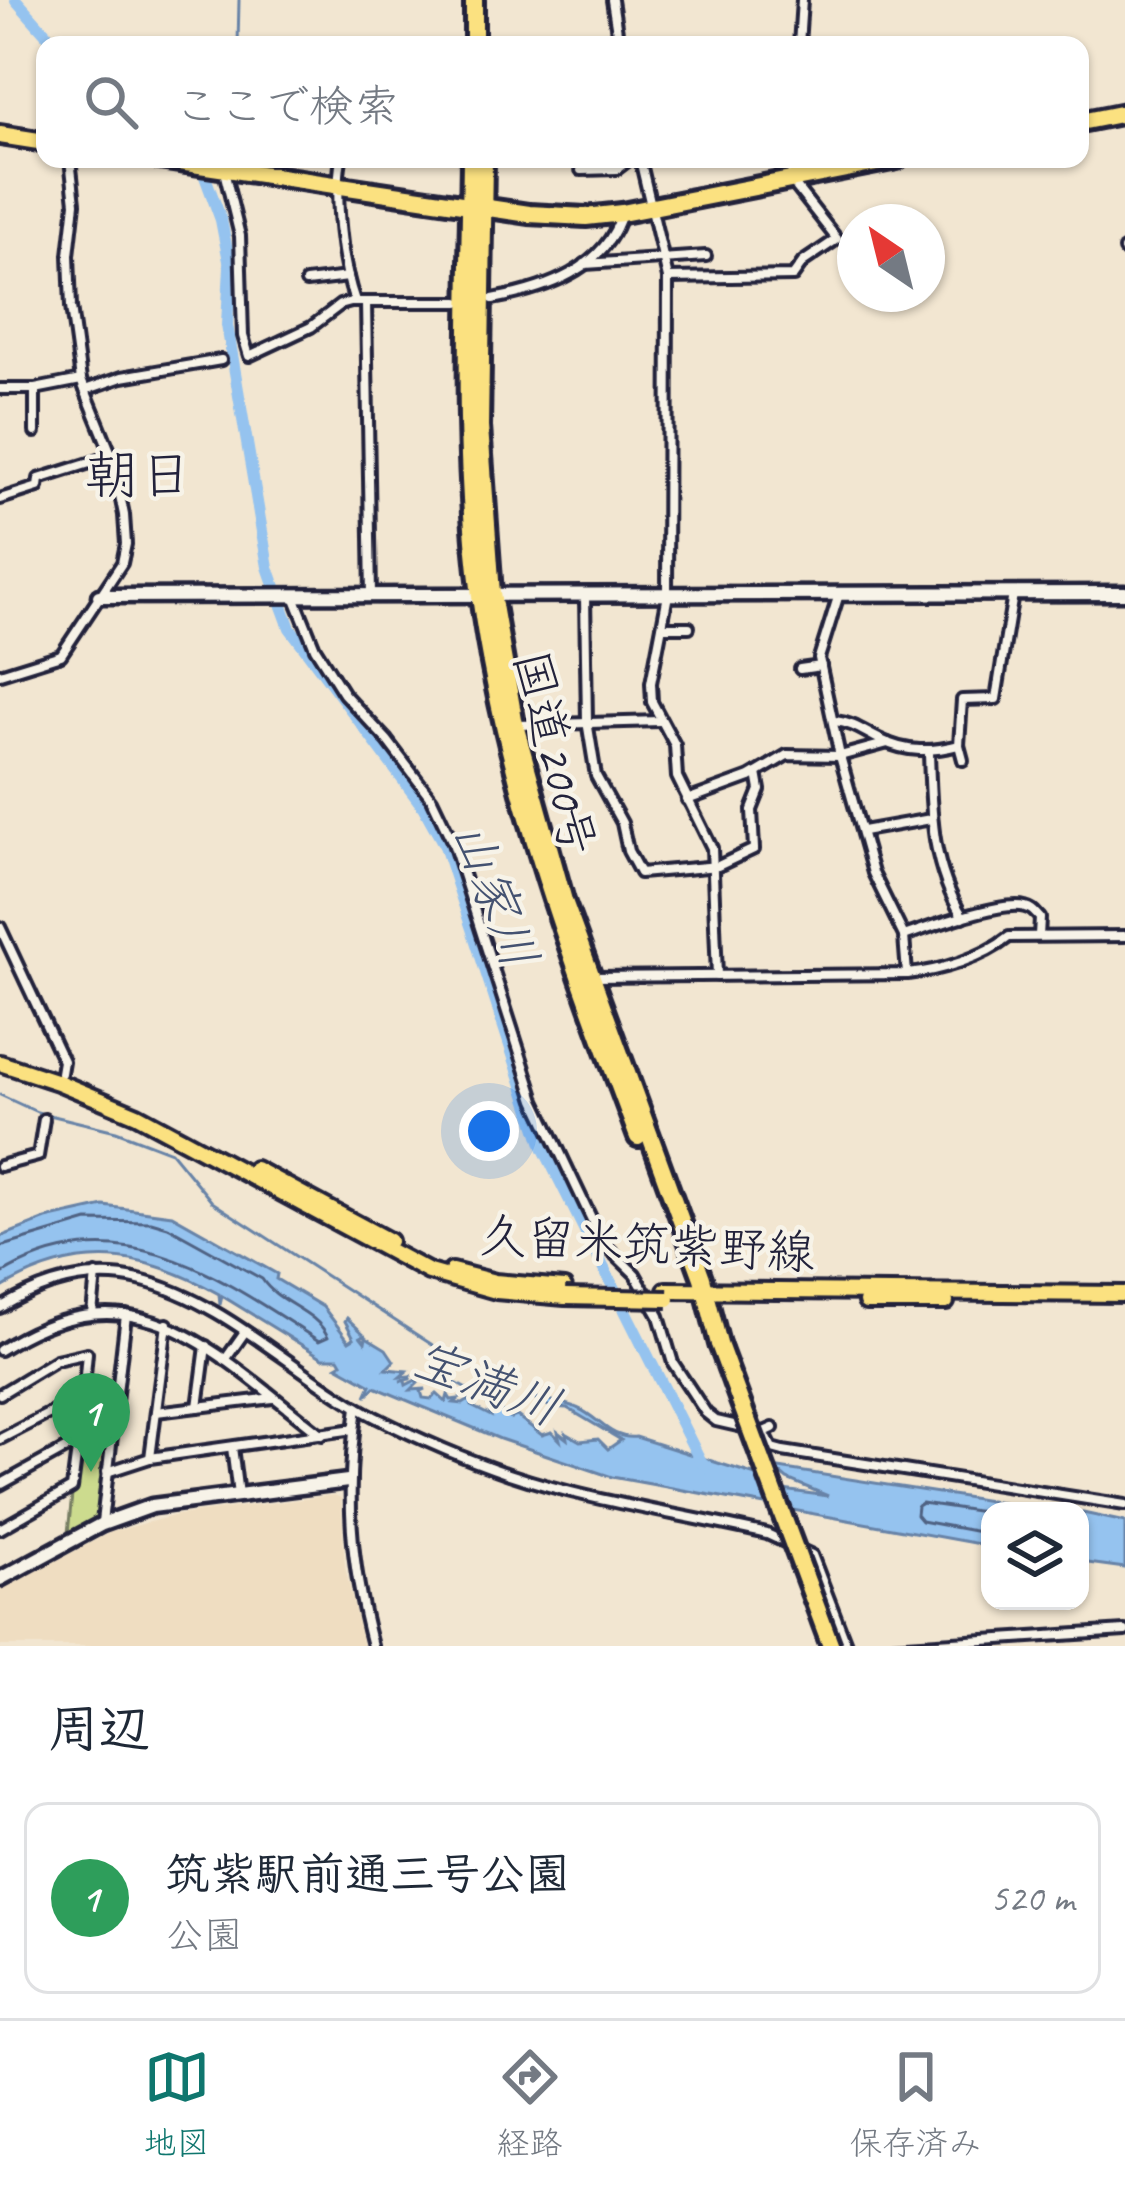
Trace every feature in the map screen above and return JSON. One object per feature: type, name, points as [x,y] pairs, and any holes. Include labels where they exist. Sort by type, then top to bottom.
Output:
[{"type":"highway","points":[[473,36],[474,0]]},
{"type":"highway","points":[[485,0],[485,36]]},
{"type":"highway","points":[[1089,120],[1125,113]]},
{"type":"highway","points":[[0,135],[36,141]]},
{"type":"highway","points":[[223,168],[556,216],[652,208],[788,168]]},
{"type":"highway","points":[[472,168],[478,206]]},
{"type":"highway","name":"国道200号","points":[[483,168],[466,428],[503,728],[552,904],[691,1277],[704,1297]]},
{"type":"highway","name":"国道200号","points":[[486,594],[545,840],[702,1277],[719,1344],[831,1646]]},
{"type":"main road","name":"久留米筑紫野線","points":[[0,1053],[62,1073],[179,1127],[432,1264],[495,1282],[564,1292]]},
{"type":"main road","name":"久留米筑紫野線","points":[[0,1063],[137,1115],[429,1272],[496,1291],[704,1297],[1125,1298]]},
{"type":"street","points":[[612,0],[618,36]]},
{"type":"street","points":[[800,36],[802,0]]},
{"type":"street","points":[[0,674],[61,655],[122,563],[126,544],[112,456],[83,385],[70,307],[75,203],[71,168]]},
{"type":"street","points":[[223,168],[241,236],[243,336],[249,356],[355,301],[458,302]]},
{"type":"street","points":[[340,168],[348,278],[355,301]]},
{"type":"street","points":[[581,170],[618,168]]},
{"type":"street","points":[[642,168],[668,278],[667,594],[651,683],[652,702],[671,732],[677,777],[712,848],[717,976]]},
{"type":"street","points":[[668,278],[793,276],[803,262],[837,239],[792,168]]},
{"type":"street","points":[[493,299],[547,287],[584,264],[607,245],[622,213]]},
{"type":"street","points":[[584,264],[706,256]]},
{"type":"street","points":[[306,282],[348,278]]},
{"type":"street","points":[[366,303],[371,595]]},
{"type":"street","points":[[0,389],[83,385],[221,360]]},
{"type":"street","points":[[34,389],[35,432]]},
{"type":"street","points":[[0,499],[38,487],[39,479],[112,456]]},
{"type":"street","points":[[99,596],[1125,593]]},
{"type":"street","points":[[585,594],[587,721],[596,776],[622,823],[628,851],[640,874],[714,867],[754,849],[752,810],[760,790],[757,773]]},
{"type":"street","points":[[838,594],[819,658],[840,756],[874,873],[904,937],[907,974]]},
{"type":"street","points":[[963,760],[959,745],[962,700],[997,699],[1013,594]]},
{"type":"street","points":[[294,596],[315,648],[344,694],[387,740],[442,819],[535,1100],[603,1243],[635,1274],[659,1316],[673,1363],[706,1414],[716,1421],[768,1430],[772,1448],[783,1451],[1125,1505]]},
{"type":"street","points":[[662,627],[689,627]]},
{"type":"street","points":[[800,669],[821,666]]},
{"type":"street","points":[[515,725],[660,721]]},
{"type":"street","points":[[835,721],[928,753],[959,745]]},
{"type":"street","points":[[688,800],[757,773],[787,755],[840,756],[888,743]]},
{"type":"street","points":[[928,753],[936,853],[963,917]]},
{"type":"street","points":[[863,831],[931,819]]},
{"type":"street","points":[[904,937],[963,917],[1024,906],[1040,918],[1040,936]]},
{"type":"street","points":[[0,928],[63,1061],[62,1073]]},
{"type":"street","points":[[591,977],[907,974],[937,969],[997,947],[1009,937],[1125,936]]},
{"type":"street","points":[[0,1166],[38,1156],[44,1119]]},
{"type":"street","points":[[0,1308],[52,1283],[96,1275],[162,1286],[357,1407],[509,1474],[767,1534],[805,1551],[818,1566],[847,1646]]},
{"type":"street","points":[[92,1314],[96,1275]]},
{"type":"street","points":[[0,1350],[44,1325],[92,1314],[167,1324],[206,1346],[322,1435]]},
{"type":"street","points":[[102,1523],[126,1315]]},
{"type":"street","points":[[150,1458],[167,1324]]},
{"type":"street","points":[[225,1360],[244,1333]]},
{"type":"street","points":[[198,1407],[206,1346]]},
{"type":"street","points":[[0,1394],[56,1360],[87,1353],[82,1396],[0,1439]]},
{"type":"street","points":[[156,1412],[274,1398]]},
{"type":"street","points":[[357,1407],[348,1481],[355,1576],[372,1646]]},
{"type":"street","points":[[107,1472],[150,1458],[354,1429]]},
{"type":"street","points":[[0,1529],[72,1488],[77,1442],[1,1482]]},
{"type":"street","points":[[232,1447],[238,1495]]},
{"type":"street","points":[[0,1579],[102,1523],[152,1506],[348,1481]]},
{"type":"street","points":[[891,1646],[1125,1631]]},
{"type":"shaded area","points":[[334,1495],[341,1498],[345,1567],[363,1646],[0,1646],[0,1590],[111,1532],[177,1515]]},
{"type":"green space","points":[[79,1428],[112,1429],[102,1516],[68,1533]]},
{"type":"water","points":[[104,1206],[172,1215],[277,1274],[276,1279],[323,1307],[349,1341],[354,1338],[347,1318],[365,1335],[361,1337],[365,1342],[366,1337],[386,1349],[394,1361],[386,1369],[407,1371],[400,1377],[410,1379],[400,1381],[406,1385],[416,1380],[411,1390],[426,1389],[421,1391],[423,1398],[437,1394],[446,1402],[448,1395],[451,1400],[459,1399],[454,1403],[463,1404],[472,1398],[471,1406],[491,1416],[486,1397],[506,1415],[512,1413],[511,1418],[517,1416],[542,1435],[552,1432],[560,1440],[558,1432],[567,1439],[566,1433],[580,1441],[598,1439],[608,1449],[621,1440],[567,1408],[529,1397],[572,1406],[619,1435],[759,1476],[783,1490],[828,1496],[787,1479],[773,1467],[997,1502],[981,1502],[981,1544],[612,1477],[500,1439],[375,1387],[366,1396],[371,1385],[337,1366],[342,1363],[339,1358],[323,1358],[222,1296],[220,1305],[219,1294],[164,1268],[137,1261],[84,1259],[56,1264],[0,1289],[0,1237],[46,1219]]},
{"type":"water","points":[[1089,1514],[1125,1522],[1125,1568],[1089,1563]]},
{"type":"waterway","name":"山家川","points":[[16,0],[48,36]]},
{"type":"waterway","points":[[238,36],[239,0]]},
{"type":"waterway","name":"山家川","points":[[202,168],[221,220],[230,266],[227,325],[268,567],[290,628],[424,808],[445,846],[543,1147],[701,1462],[710,1469]]},
{"type":"waterway","name":"宝満川","points":[[0,1095],[37,1112],[116,1131],[171,1152],[212,1202],[434,1346],[450,1380],[487,1400]]},
{"type":"place","name":"筑紫駅前通三号公園","points":[[91,1472]]},
{"type":"district","name":"朝日","points":[[139,475]]}]
